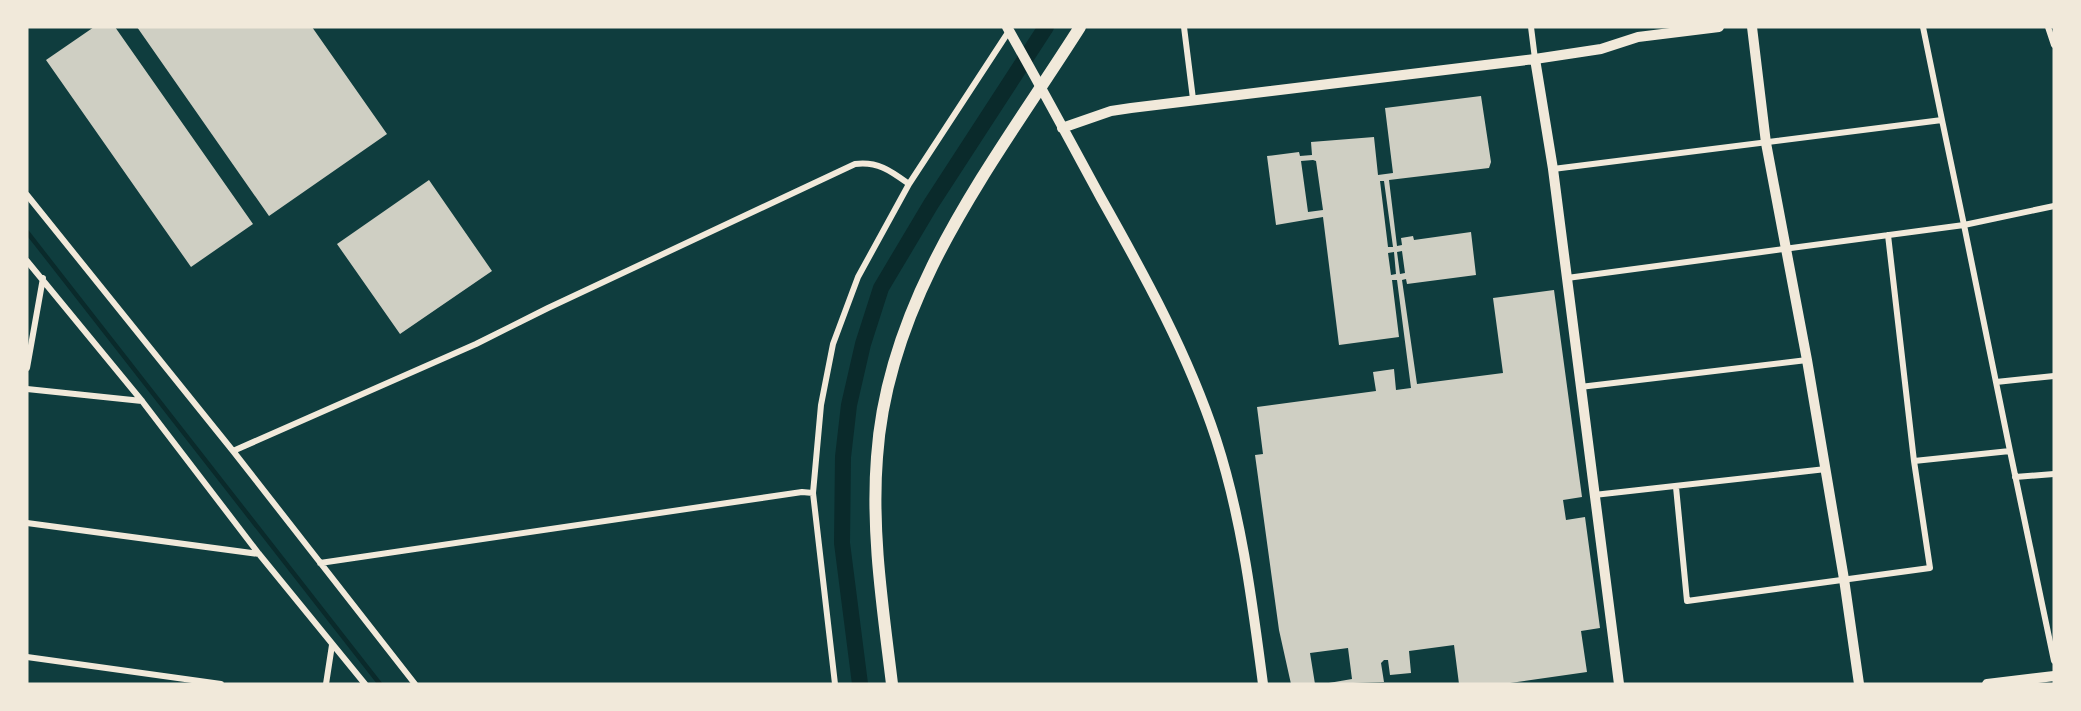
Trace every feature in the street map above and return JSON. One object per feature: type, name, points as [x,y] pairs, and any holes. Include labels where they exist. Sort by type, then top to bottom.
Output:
[{"type":"main road","points":[[892,684],[882,599],[876,506],[879,436],[889,380],[908,318],[936,255],[1080,27]]},
{"type":"street","points":[[1184,27],[1193,99]]},
{"type":"street","points":[[1531,27],[1553,169],[1619,684]]},
{"type":"street","points":[[1062,128],[1111,111],[1193,99],[1535,59],[1601,49],[1638,37],[1719,27]]},
{"type":"street","points":[[1752,27],[1766,143],[1826,469],[1858,684]]},
{"type":"street","points":[[1923,27],[2054,661]]},
{"type":"street","points":[[2048,27],[2054,45]]},
{"type":"street","points":[[835,684],[813,493],[821,405],[833,344],[858,277],[909,184],[1008,29],[1168,321],[1184,355],[1216,438],[1234,501],[1251,594],[1263,684]]},
{"type":"street","points":[[1553,169],[1942,120]]},
{"type":"street","points":[[233,451],[476,344],[855,164],[868,163],[881,166],[909,184]]},
{"type":"street","points":[[27,195],[233,451],[415,684]]},
{"type":"street","points":[[1567,278],[1964,225],[2054,206]]},
{"type":"street","points":[[1676,487],[1687,601],[1930,568],[1914,461],[1888,235]]},
{"type":"street","points":[[27,261],[43,278],[259,554],[365,684]]},
{"type":"street","points":[[27,368],[43,278]]},
{"type":"street","points":[[1580,387],[1807,360]]},
{"type":"street","points":[[1996,382],[2054,376]]},
{"type":"street","points":[[27,389],[142,402]]},
{"type":"street","points":[[1914,461],[2010,451]]},
{"type":"street","points":[[1594,495],[1826,469]]},
{"type":"street","points":[[2015,477],[2054,474]]},
{"type":"street","points":[[320,563],[802,492],[813,493]]},
{"type":"street","points":[[27,524],[259,554]]},
{"type":"street","points":[[326,684],[332,645]]},
{"type":"street","points":[[27,657],[221,684]]},
{"type":"street","points":[[1987,684],[2054,676]]},
{"type":"building","points":[[94,27],[115,27],[253,224],[191,267],[46,60]]},
{"type":"building","points":[[137,27],[312,27],[387,134],[269,216]]},
{"type":"building","points":[[1481,96],[1491,162],[1489,168],[1389,180],[1397,246],[1402,245],[1401,238],[1413,236],[1414,240],[1471,232],[1476,275],[1407,284],[1406,279],[1402,280],[1417,384],[1503,373],[1493,298],[1554,290],[1582,497],[1563,500],[1566,520],[1585,517],[1600,628],[1581,631],[1587,672],[1503,684],[1459,684],[1454,645],[1409,651],[1411,673],[1390,675],[1388,660],[1384,660],[1381,663],[1384,682],[1323,684],[1352,679],[1348,648],[1310,653],[1315,684],[1291,684],[1279,630],[1255,455],[1263,454],[1257,407],[1376,391],[1373,372],[1394,369],[1396,390],[1411,388],[1397,280],[1392,280],[1399,337],[1339,345],[1323,217],[1276,225],[1267,156],[1299,152],[1300,156],[1312,155],[1311,142],[1374,137],[1378,175],[1393,173],[1385,108]],"holes":[[[1301,161],[1316,161],[1323,210],[1308,212]],[[1380,181],[1384,181],[1393,247],[1388,247]],[[1402,251],[1405,273],[1400,274],[1397,252]],[[1394,252],[1396,274],[1391,275],[1388,253]]]},
{"type":"building","points":[[429,180],[492,271],[400,334],[337,244]]},
{"type":"waterway","points":[[860,684],[842,543],[843,457],[849,405],[863,344],[881,288],[931,204],[1046,27]]},
{"type":"waterway","points":[[27,232],[380,684]]}]
